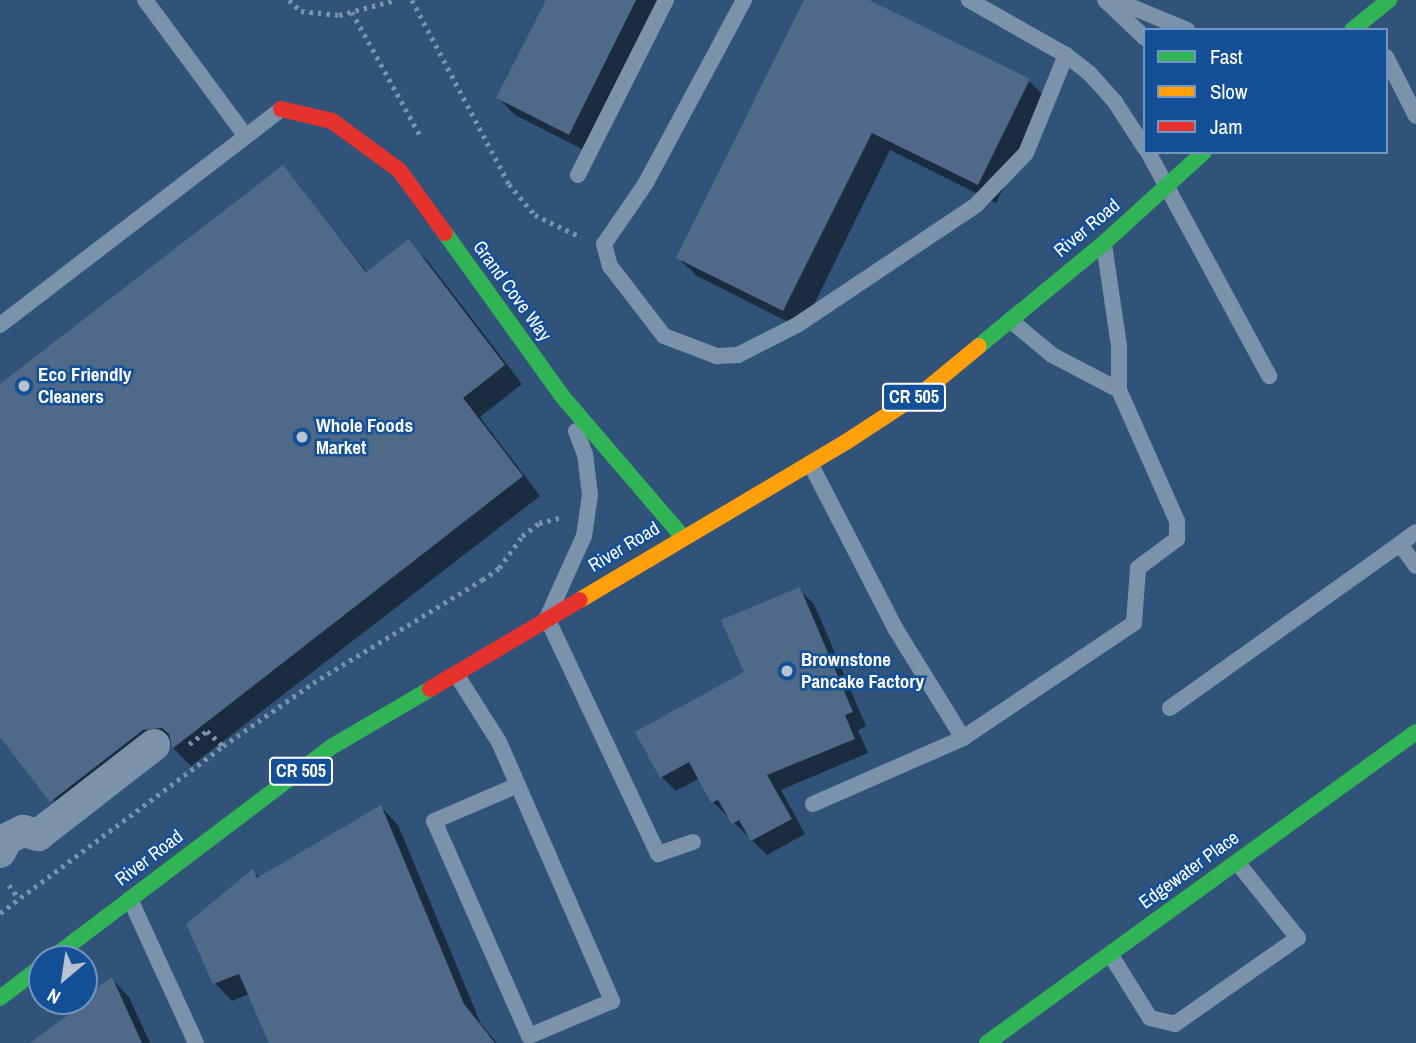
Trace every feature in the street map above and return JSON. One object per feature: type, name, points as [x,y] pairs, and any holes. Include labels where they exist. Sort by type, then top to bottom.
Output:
[{"type":"main road","points":[[1369,24],[1389,0]]},
{"type":"main road","name":"Grand Cove Way","points":[[281,109],[332,121],[399,170],[562,396],[683,537]]},
{"type":"main road","name":"River Road","points":[[69,945],[333,746],[454,671],[810,463],[926,389],[1104,243],[1202,154]]},
{"type":"main road","name":"Edgewater Place","points":[[988,1043],[1416,732]]},
{"type":"main road","points":[[0,998],[28,977]]},
{"type":"street","points":[[2,840],[23,831],[38,835],[154,745]]},
{"type":"lane","points":[[145,0],[245,135]]},
{"type":"lane","points":[[579,176],[666,0]]},
{"type":"lane","points":[[744,0],[646,183],[604,243],[610,266],[664,336],[699,353],[738,355],[797,326],[976,205],[1026,153],[1066,55]]},
{"type":"lane","points":[[969,0],[1066,55],[1115,102],[1143,145]]},
{"type":"lane","points":[[1105,0],[1143,36]]},
{"type":"lane","points":[[1115,0],[1182,28]]},
{"type":"lane","points":[[1388,61],[1416,116]]},
{"type":"lane","points":[[0,325],[281,109]]},
{"type":"lane","points":[[1149,154],[1269,376]]},
{"type":"lane","points":[[813,804],[963,738],[1134,623],[1138,568],[1177,539],[1177,521],[1119,390],[1119,346],[1104,243]]},
{"type":"lane","points":[[1010,319],[1052,355],[1119,390]]},
{"type":"lane","points":[[562,396],[585,454],[588,509],[584,536],[547,618],[658,854],[694,842]]},
{"type":"lane","points":[[810,463],[895,628],[963,738]]},
{"type":"lane","points":[[1170,708],[1416,531]]},
{"type":"lane","points":[[1400,544],[1416,566]]},
{"type":"lane","points":[[454,671],[499,742],[518,785],[612,1001],[529,1036],[434,821],[518,785]]},
{"type":"lane","points":[[1110,954],[1150,1018],[1175,1024],[1298,938],[1237,862]]},
{"type":"lane","points":[[130,899],[196,1043]]},
{"type":"path","points":[[289,0],[301,11],[339,15],[395,0]]},
{"type":"path","points":[[412,0],[509,184],[535,215],[572,235],[604,243]]},
{"type":"path","points":[[0,913],[313,683],[490,574],[539,523],[570,519],[588,509]]},
{"type":"building","points":[[546,0],[636,0],[569,135],[496,98]]},
{"type":"building","points":[[804,0],[869,0],[1030,79],[978,185],[872,133],[783,311],[676,258]]},
{"type":"building","name":"Whole Foods Market","points":[[283,165],[366,272],[409,239],[505,365],[463,398],[523,476],[172,749],[169,734],[162,728],[143,730],[50,802],[0,737],[0,384]]},
{"type":"building","points":[[800,587],[853,712],[845,715],[855,739],[767,775],[792,819],[751,841],[739,820],[732,824],[718,800],[711,803],[689,762],[660,778],[635,732],[744,672],[721,620]]},
{"type":"building","points":[[381,805],[464,1004],[495,1043],[269,1043],[239,974],[213,984],[186,924],[253,869],[257,878]]},
{"type":"building","points":[[112,977],[142,1043],[30,1043],[68,1015],[98,1015],[98,986]]},
{"type":"traffic: fast","points":[[1354,28],[1389,0]]},
{"type":"traffic: fast","points":[[979,346],[1104,243],[1202,154]]},
{"type":"traffic: fast","points":[[445,233],[562,396],[683,537]]},
{"type":"traffic: fast","points":[[70,945],[333,746],[430,689]]},
{"type":"traffic: fast","points":[[987,1043],[1416,732]]},
{"type":"traffic: fast","points":[[0,998],[28,977]]},
{"type":"traffic: slow","points":[[580,600],[846,442],[927,389],[979,346]]},
{"type":"traffic: jam","points":[[281,109],[332,121],[399,170],[445,233]]},
{"type":"traffic: jam","points":[[430,689],[580,600]]},
{"type":"place","name":"Eco Friendly Cleaners","points":[[24,386]]},
{"type":"place","name":"Whole Foods Market","points":[[302,437]]},
{"type":"place","name":"Brownstone Pancake Factory","points":[[787,671]]}]
